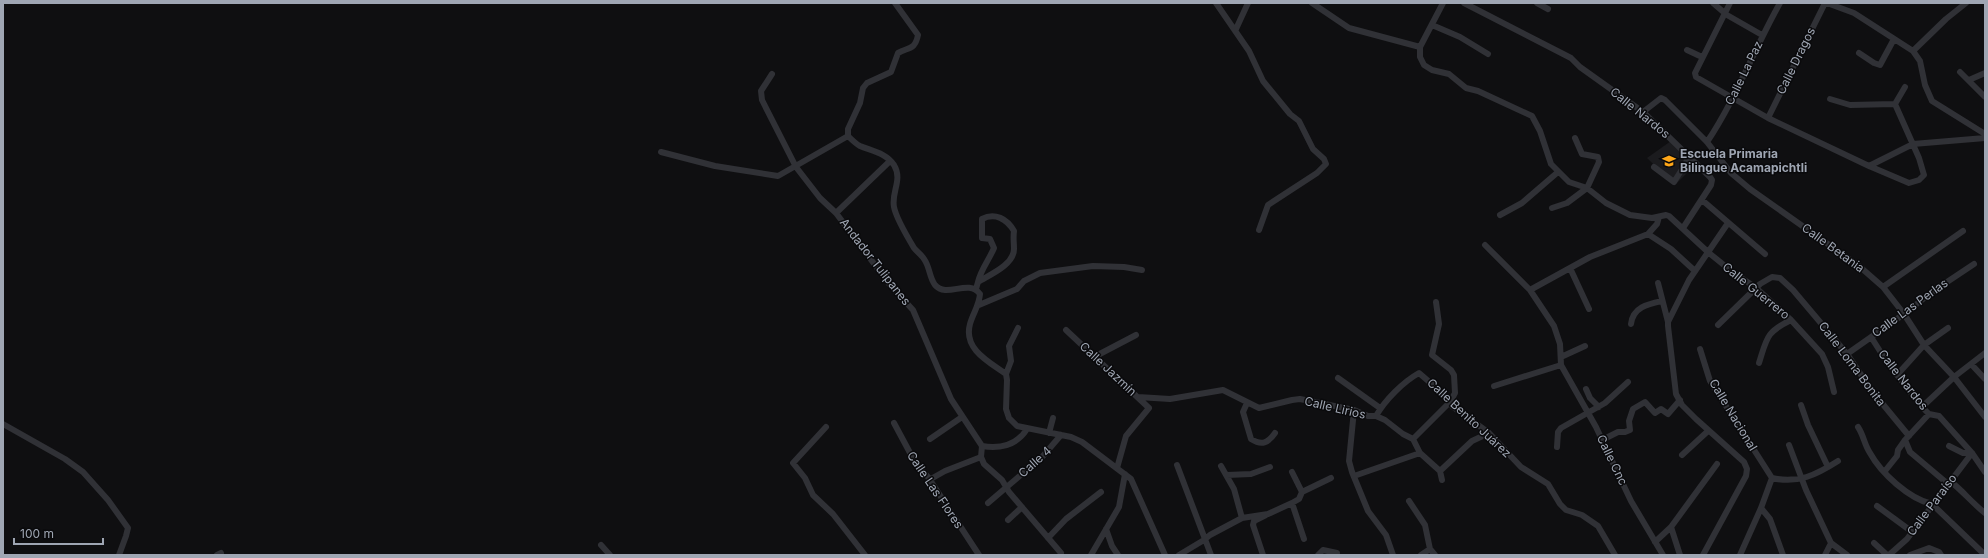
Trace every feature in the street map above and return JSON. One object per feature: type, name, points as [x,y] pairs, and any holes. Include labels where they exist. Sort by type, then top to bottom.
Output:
[{"type":"street","points":[[894,3],[918,35],[917,41],[912,48],[898,53],[891,72],[867,83],[863,88],[860,103],[848,129],[848,136],[858,145],[878,152],[890,161],[898,176],[898,187],[893,200],[894,208],[915,249],[924,259],[931,278],[936,286],[942,290],[969,287],[976,289],[980,294],[979,305],[969,325],[969,341],[987,362],[1006,374]]},
{"type":"street","points":[[1216,3],[1236,29],[1264,81],[1290,114],[1299,121],[1314,149],[1324,159],[1326,164],[1317,173],[1268,204],[1260,230]]},
{"type":"street","points":[[1236,29],[1248,3]]},
{"type":"street","points":[[1312,3],[1349,28],[1420,47]]},
{"type":"street","points":[[1444,3],[1420,47],[1420,57],[1424,65],[1432,70],[1449,74],[1466,88],[1478,91],[1532,116],[1537,124],[1551,164],[1570,182],[1587,188],[1621,211],[1637,216],[1659,218],[1657,224],[1648,234],[1590,257],[1530,290]]},
{"type":"street","name":"Calle Nardos","points":[[1464,3],[1548,47],[1560,51],[1643,112],[1712,180],[1702,200]]},
{"type":"street","points":[[1537,3],[1548,9]]},
{"type":"street","points":[[1714,3],[1725,13],[1762,35]]},
{"type":"street","points":[[1730,3],[1694,75],[1768,118],[1869,166],[1906,182],[1913,183],[1924,175],[1913,144],[1895,104]]},
{"type":"street","name":"Calle La Paz","points":[[1707,142],[1733,98],[1762,35],[1780,3]]},
{"type":"street","points":[[1826,3],[1841,6],[1854,13],[1913,51],[1920,61],[1925,85],[1932,101],[1985,134]]},
{"type":"street","name":"Calle Dragos","points":[[1768,118],[1826,3]]},
{"type":"street","points":[[1913,51],[1946,19],[1966,3]]},
{"type":"street","points":[[1432,25],[1460,37],[1488,54]]},
{"type":"street","points":[[1859,54],[1880,65],[1894,39]]},
{"type":"street","points":[[1687,50],[1702,57]]},
{"type":"street","points":[[1960,72],[1985,97]]},
{"type":"street","points":[[1969,80],[1985,73]]},
{"type":"street","name":"Andador Tulipanes","points":[[772,74],[761,91],[762,100],[796,167],[820,198],[836,213],[890,285],[913,310],[951,399],[982,446]]},
{"type":"street","points":[[1895,104],[1905,87]]},
{"type":"street","name":"Calle Betania","points":[[1643,112],[1661,98],[1665,100],[1707,142],[1732,173],[1750,189],[1859,266],[1883,287],[1904,314],[1924,345],[1954,377],[1985,417]]},
{"type":"street","points":[[1830,99],[1850,104],[1895,104]]},
{"type":"street","points":[[661,152],[715,166],[778,176],[848,136]]},
{"type":"street","points":[[1552,208],[1566,203],[1587,188],[1599,162],[1598,157],[1582,154],[1575,138]]},
{"type":"street","points":[[1869,166],[1913,144],[1985,138]]},
{"type":"street","points":[[1654,167],[1674,182],[1686,163],[1688,155]]},
{"type":"street","points":[[836,213],[890,161]]},
{"type":"street","points":[[1500,215],[1522,203],[1558,172]]},
{"type":"street","points":[[1683,228],[1702,200],[1765,254]]},
{"type":"street","name":"Calle Guerrero","points":[[1659,218],[1666,215],[1683,228],[1709,253],[1755,288],[1791,320],[1822,354],[1828,367],[1834,392]]},
{"type":"street","points":[[976,289],[978,282],[983,266],[990,260],[994,248],[990,239],[982,238],[982,219],[988,216],[1009,222],[1014,231],[1012,239],[1014,251],[1009,262],[978,282]]},
{"type":"street","points":[[1668,322],[1695,271],[1709,253],[1728,223]]},
{"type":"street","points":[[1883,287],[1963,231]]},
{"type":"street","points":[[1648,234],[1671,249],[1695,271]]},
{"type":"street","points":[[1485,245],[1530,290],[1554,326],[1557,333],[1561,357],[1561,365],[1494,386]]},
{"type":"street","name":"Calle Las Perlas","points":[[1847,354],[1904,314],[1932,292],[1974,264]]},
{"type":"street","points":[[979,305],[1016,289],[1024,281],[1040,273],[1093,266],[1142,270]]},
{"type":"street","points":[[1570,268],[1589,309]]},
{"type":"street","name":"Calle Loma Bonita","points":[[1755,288],[1776,276],[1793,290],[1847,354],[1907,438],[1910,452],[1964,492],[1972,503],[1985,513]]},
{"type":"street","points":[[1658,283],[1668,322],[1676,394],[1708,431],[1744,462],[1748,469],[1746,476],[1703,555]]},
{"type":"street","points":[[1718,325],[1755,288]]},
{"type":"street","points":[[1631,324],[1634,313],[1644,305],[1662,301]]},
{"type":"street","points":[[1413,439],[1450,402],[1456,393],[1454,375],[1451,370],[1432,355],[1439,324],[1436,302]]},
{"type":"street","points":[[1759,364],[1770,333],[1776,327],[1791,320]]},
{"type":"street","points":[[1018,328],[1009,346],[1011,361],[1006,374],[1006,409],[1009,418],[1017,426],[1061,435],[1082,442],[1134,481],[1165,555]]},
{"type":"street","points":[[1897,375],[1924,345],[1948,328]]},
{"type":"street","name":"Calle Jazmín","points":[[1066,330],[1149,408],[1126,436],[1117,468]]},
{"type":"street","points":[[1094,357],[1136,335]]},
{"type":"street","name":"Calle Nardos","points":[[1871,337],[1897,375],[1922,407],[1929,414],[1939,416],[1972,453],[1985,472]]},
{"type":"street","points":[[1561,357],[1585,346]]},
{"type":"street","name":"Calle Nacional","points":[[1700,349],[1710,381],[1772,478]]},
{"type":"street","points":[[1922,407],[1954,377],[1985,353]]},
{"type":"street","points":[[1971,364],[1985,379]]},
{"type":"street","name":"Calle Cnc","points":[[1561,365],[1602,440],[1631,501],[1663,555]]},
{"type":"street","name":"Calle Lirios","points":[[1138,397],[1170,399],[1223,390],[1259,408],[1300,399],[1354,410],[1368,416],[1376,416],[1380,408],[1412,378],[1419,373],[1423,376]]},
{"type":"street","name":"Calle Benito Juárez","points":[[1423,376],[1450,402],[1452,406],[1489,433],[1521,467],[1548,484],[1560,504],[1566,510],[1582,515],[1598,526],[1616,555]]},
{"type":"street","points":[[1338,378],[1380,408]]},
{"type":"street","points":[[1557,447],[1558,432],[1599,407],[1628,382]]},
{"type":"street","points":[[1586,389],[1590,398],[1599,407]]},
{"type":"street","points":[[1602,440],[1618,432],[1630,430],[1629,422],[1633,409],[1645,402],[1655,413],[1661,408],[1668,414],[1680,400]]},
{"type":"street","points":[[1248,403],[1243,412],[1251,439],[1262,443],[1268,442],[1275,433]]},
{"type":"street","points":[[1801,405],[1808,425],[1828,467]]},
{"type":"street","points":[[1354,410],[1349,462],[1368,510],[1386,535],[1393,555]]},
{"type":"street","points":[[1885,471],[1897,456],[1898,450],[1907,438],[1929,414]]},
{"type":"street","points":[[1376,416],[1385,420],[1403,434],[1413,439],[1420,453],[1440,471],[1442,480]]},
{"type":"street","points":[[930,439],[962,417]]},
{"type":"street","points":[[1049,433],[1053,418]]},
{"type":"street","name":"Calle Las Flores","points":[[894,423],[916,464],[929,480],[979,555]]},
{"type":"street","points":[[3,424],[65,459],[88,476],[128,528],[128,532],[118,555]]},
{"type":"street","points":[[826,427],[793,463],[805,478],[814,495],[833,514],[864,555]]},
{"type":"street","points":[[1858,427],[1864,436],[1869,452],[1896,483],[1921,502],[1932,504],[1985,555]]},
{"type":"street","points":[[1027,428],[1021,438],[1010,445],[993,448],[982,446],[981,457],[984,464],[1002,480],[1022,507],[1061,553]]},
{"type":"street","points":[[1682,455],[1708,431]]},
{"type":"street","points":[[1440,471],[1472,441],[1489,433]]},
{"type":"street","name":"Calle 4","points":[[988,503],[1043,456],[1061,435]]},
{"type":"street","points":[[1789,445],[1831,542],[1847,555]]},
{"type":"street","points":[[1948,446],[1963,453],[1972,453]]},
{"type":"street","points":[[1354,476],[1420,453]]},
{"type":"street","name":"Calle Paraíso","points":[[1888,555],[1907,539],[1911,531],[1972,453]]},
{"type":"street","points":[[929,480],[945,471],[981,457]]},
{"type":"street","points":[[1740,555],[1761,508],[1772,478],[1788,481],[1803,479],[1838,461]]},
{"type":"street","points":[[1655,542],[1671,527],[1717,464]]},
{"type":"street","points":[[1177,465],[1204,540],[1211,555]]},
{"type":"street","points":[[1221,466],[1234,489],[1242,518]]},
{"type":"street","points":[[1227,475],[1251,474],[1264,471],[1270,467]]},
{"type":"street","points":[[1292,472],[1302,492]]},
{"type":"street","points":[[1091,555],[1119,507],[1125,474]]},
{"type":"street","points":[[1263,555],[1253,523],[1299,499],[1302,492],[1331,478]]},
{"type":"street","points":[[1048,538],[1066,519],[1101,492]]},
{"type":"street","points":[[1408,501],[1425,525],[1430,549],[1435,555]]},
{"type":"street","points":[[1292,503],[1304,539]]},
{"type":"street","points":[[1877,506],[1911,531]]},
{"type":"street","points":[[1008,520],[1022,507]]},
{"type":"street","points":[[1761,508],[1770,519],[1783,555]]},
{"type":"street","points":[[1179,555],[1210,535],[1242,518],[1256,514],[1268,514]]},
{"type":"street","points":[[1671,527],[1680,555]]},
{"type":"street","points":[[1106,530],[1112,546],[1118,555]]},
{"type":"street","points":[[1825,555],[1831,542]]},
{"type":"street","points":[[1874,543],[1888,555]]},
{"type":"street","points":[[602,545],[610,555]]},
{"type":"street","points":[[1910,555],[1929,548],[1939,552],[1941,555]]},
{"type":"street","points":[[1421,555],[1430,549]]},
{"type":"street","points":[[1319,553],[1336,553]]},
{"type":"shaded area","name":"Escuela Primaria Bilingue Acamapichtli","points":[[1671,141],[1692,164],[1690,170],[1675,185],[1647,158]]},
{"type":"place","name":"Escuela Primaria Bilingue Acamapichtli","points":[[1669,161]]}]
